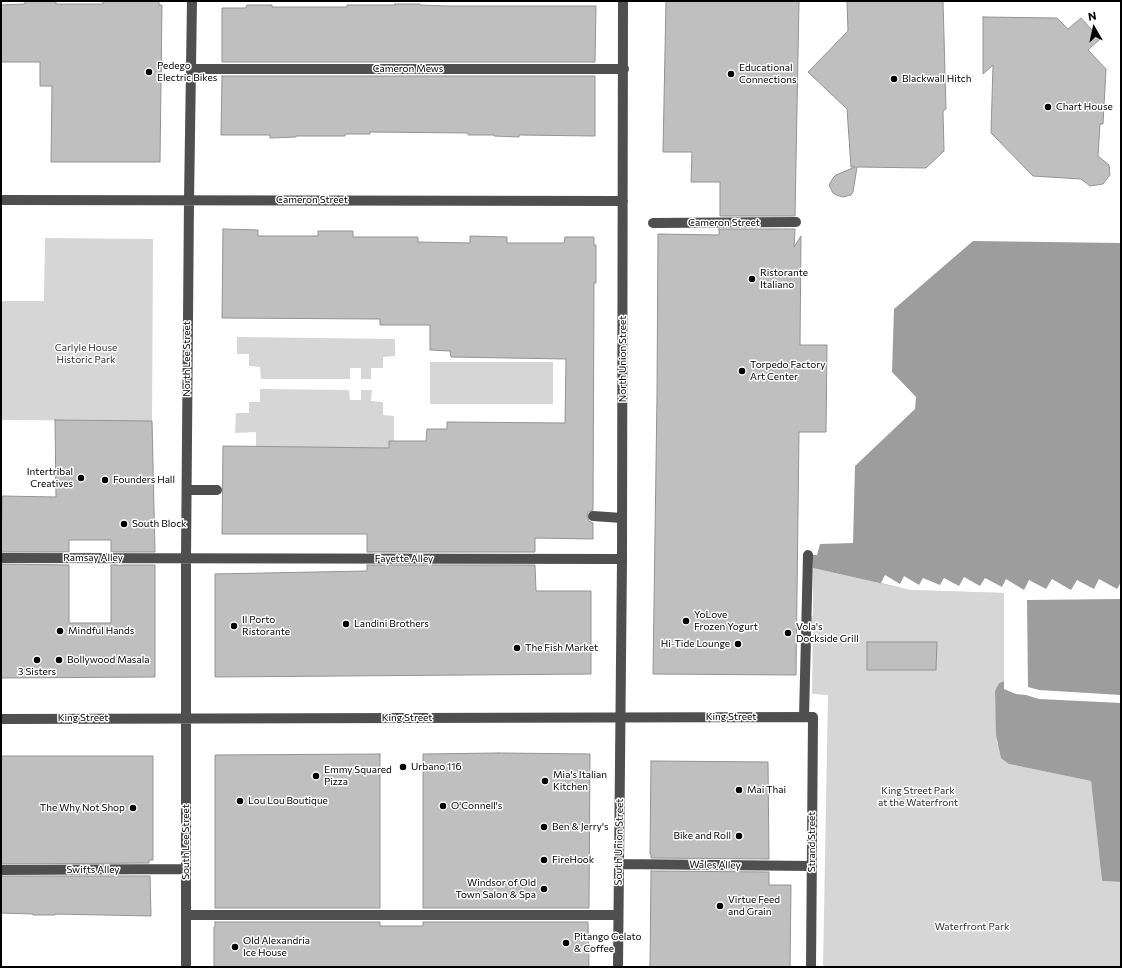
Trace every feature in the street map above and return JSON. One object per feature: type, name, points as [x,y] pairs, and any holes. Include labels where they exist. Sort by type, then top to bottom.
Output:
[{"type":"street","name":"North Lee Street","points":[[186,718],[186,490],[192,1]]},
{"type":"street","name":"North Union Street","points":[[621,717],[623,1]]},
{"type":"street","name":"Cameron Mews","points":[[192,69],[624,69]]},
{"type":"street","name":"Cameron Street","points":[[1,200],[623,201]]},
{"type":"street","name":"Cameron Street","points":[[653,223],[796,222]]},
{"type":"street","points":[[186,490],[217,490]]},
{"type":"street","points":[[593,516],[622,518]]},
{"type":"street","name":"Strand Street","points":[[808,555],[808,717],[812,866],[811,967]]},
{"type":"street","name":"Ramsay Alley","points":[[1,558],[186,558]]},
{"type":"street","name":"Fayette Alley","points":[[186,558],[622,558]]},
{"type":"street","name":"South Union Street","points":[[618,967],[621,717]]},
{"type":"street","name":"King Street","points":[[1,719],[808,717]]},
{"type":"street","name":"South Lee Street","points":[[186,718],[186,967]]},
{"type":"street","name":"Wales Alley","points":[[619,864],[812,866]]},
{"type":"street","name":"Swifts Alley","points":[[1,870],[186,870]]},
{"type":"street","points":[[186,915],[618,915]]},
{"type":"green space","name":"Carlyle House Historic Park","points":[[45,238],[153,239],[152,421],[1,420],[1,301],[44,301]]},
{"type":"green space","points":[[237,337],[395,339],[395,356],[383,357],[383,368],[371,368],[371,379],[361,379],[361,368],[350,368],[350,379],[261,379],[260,367],[249,366],[249,354],[237,354]]},
{"type":"green space","points":[[430,362],[553,362],[553,404],[430,404]]},
{"type":"green space","points":[[260,389],[349,390],[350,400],[361,400],[361,390],[372,390],[371,401],[383,402],[383,415],[394,416],[394,441],[389,448],[256,447],[256,432],[235,433],[236,413],[249,413],[249,402],[260,402]]},
{"type":"green space","name":"King Street Park at the Waterfront","points":[[813,568],[910,590],[1004,593],[1004,681],[999,683],[995,691],[997,743],[1009,764],[1091,781],[1102,881],[1121,882],[1121,967],[823,967],[828,695],[812,694],[813,624],[811,624],[811,617],[813,616]]},
{"type":"shaded area","points":[[973,241],[1121,243],[1121,882],[1102,881],[1091,781],[1009,764],[1001,758],[996,735],[995,691],[999,683],[1004,681],[1004,593],[910,590],[813,568],[812,555],[817,555],[820,544],[853,543],[855,466],[915,409],[916,397],[892,372],[894,309]]},
{"type":"pier","points":[[885,575],[900,584],[904,576],[919,585],[923,578],[940,585],[944,578],[959,586],[964,577],[980,586],[985,578],[1002,587],[1006,579],[1024,590],[1029,580],[1046,589],[1052,579],[1071,590],[1077,580],[1094,589],[1099,579],[1117,589],[1121,582],[1121,599],[1027,600],[1028,687],[1039,690],[1121,695],[1121,703],[1039,699],[1016,694],[1004,689],[1004,593],[910,590],[881,583]]},
{"type":"building","points":[[25,1],[56,1],[56,4],[103,4],[103,1],[159,1],[159,5],[162,5],[160,162],[51,162],[52,86],[40,86],[40,62],[1,62],[1,5],[25,4]]},
{"type":"building","name":"Educational Connections","points":[[666,1],[799,1],[795,216],[720,216],[720,182],[691,182],[692,152],[663,152]]},
{"type":"building","name":"Blackwall Hitch","points":[[847,1],[943,1],[946,109],[943,111],[944,151],[926,168],[857,167],[853,192],[851,195],[843,197],[833,193],[829,185],[836,175],[855,167],[851,167],[847,109],[808,72],[848,31]]},
{"type":"building","points":[[395,4],[447,6],[596,6],[595,62],[222,62],[222,8],[246,8],[247,5],[272,5],[272,7],[347,7],[347,5],[396,5]]},
{"type":"building","name":"Chart House","points":[[983,17],[1057,18],[1068,29],[1081,18],[1100,39],[1088,50],[1106,69],[1103,124],[1100,124],[1098,156],[1109,165],[1110,175],[1103,184],[1090,186],[1081,179],[1033,176],[991,133],[993,65],[983,74]]},
{"type":"building","points":[[222,76],[595,76],[595,136],[519,135],[519,137],[468,135],[468,133],[370,132],[370,134],[345,134],[345,136],[296,136],[270,138],[270,135],[221,135]]},
{"type":"building","points":[[223,229],[258,230],[258,236],[318,236],[318,231],[353,231],[353,237],[418,237],[418,242],[470,243],[470,236],[507,237],[507,243],[564,243],[565,237],[594,237],[594,245],[596,245],[596,283],[594,283],[593,510],[588,512],[587,516],[589,521],[593,523],[593,539],[535,538],[535,552],[367,552],[367,534],[222,534],[223,446],[389,448],[389,441],[426,441],[427,429],[447,429],[447,422],[565,423],[566,359],[451,357],[450,351],[430,350],[430,325],[380,325],[380,319],[222,318]]},
{"type":"building","name":"Torpedo Factory Art Center","points":[[719,229],[795,229],[794,247],[801,236],[800,345],[827,345],[826,432],[799,432],[796,675],[653,674],[658,234],[719,235]]},
{"type":"building","name":"Founders Hall","points":[[55,420],[152,421],[155,552],[111,552],[111,540],[69,540],[69,552],[1,552],[2,496],[56,497]]},
{"type":"building","points":[[1,564],[69,565],[69,623],[111,623],[111,565],[155,565],[155,677],[1,678]]},
{"type":"building","points":[[367,565],[535,565],[536,591],[591,591],[591,674],[215,677],[215,574],[367,571]]},
{"type":"building","points":[[867,642],[937,642],[936,670],[867,670]]},
{"type":"building","points":[[380,754],[380,908],[215,908],[215,755]]},
{"type":"building","points":[[423,754],[590,754],[589,908],[423,908]]},
{"type":"building","points":[[1,756],[153,756],[153,860],[149,860],[149,863],[1,864]]},
{"type":"building","points":[[651,761],[768,762],[769,859],[651,858]]},
{"type":"building","points":[[651,871],[769,872],[769,885],[791,885],[790,967],[650,967]]},
{"type":"building","points":[[1,876],[150,876],[151,916],[33,915],[1,913]]},
{"type":"building","points":[[215,922],[380,922],[380,926],[423,926],[423,922],[588,922],[589,967],[214,967]]},
{"type":"place","name":"Pedego Electric Bikes","points":[[149,72]]},
{"type":"place","name":"Educational Connections","points":[[731,74]]},
{"type":"place","name":"Blackwall Hitch","points":[[894,79]]},
{"type":"place","name":"Chart House","points":[[1048,107]]},
{"type":"place","name":"Ristorante Italiano","points":[[752,279]]},
{"type":"place","name":"Torpedo Factory Art Center","points":[[742,371]]},
{"type":"place","name":"Intertribal Creatives","points":[[81,478]]},
{"type":"place","name":"Founders Hall","points":[[105,480]]},
{"type":"place","name":"South Block","points":[[124,524]]},
{"type":"place","name":"YoLove Frozen Yogurt","points":[[686,621]]},
{"type":"place","name":"Landini Brothers","points":[[346,624]]},
{"type":"place","name":"Il Porto Ristorante","points":[[234,626]]},
{"type":"place","name":"Mindful Hands","points":[[60,631]]},
{"type":"place","name":"Vola's Dockside Grill","points":[[788,633]]},
{"type":"place","name":"Hi-Tide Lounge","points":[[738,644]]},
{"type":"place","name":"The Fish Market","points":[[517,648]]},
{"type":"place","name":"3 Sisters","points":[[37,660]]},
{"type":"place","name":"Bollywood Masala","points":[[59,660]]},
{"type":"place","name":"Urbano 116","points":[[403,767]]},
{"type":"place","name":"Emmy Squared Pizza","points":[[316,776]]},
{"type":"place","name":"Mia's Italian Kitchen","points":[[545,781]]},
{"type":"place","name":"Mai Thai","points":[[739,790]]},
{"type":"place","name":"Lou Lou Boutique","points":[[240,801]]},
{"type":"place","name":"O'Connell's","points":[[443,806]]},
{"type":"place","name":"The Why Not Shop","points":[[133,808]]},
{"type":"place","name":"Ben & Jerry's","points":[[544,827]]},
{"type":"place","name":"Bike and Roll","points":[[739,836]]},
{"type":"place","name":"FireHook","points":[[544,860]]},
{"type":"place","name":"Windsor of Old Town Salon & Spa","points":[[544,889]]},
{"type":"place","name":"Virtue Feed and Grain","points":[[720,906]]},
{"type":"place","name":"Pitango Gelato & Coffee","points":[[566,943]]},
{"type":"place","name":"Old Alexandria Ice House","points":[[235,947]]},
{"type":"park label","name":"Waterfront Park","points":[[972,927]]}]
